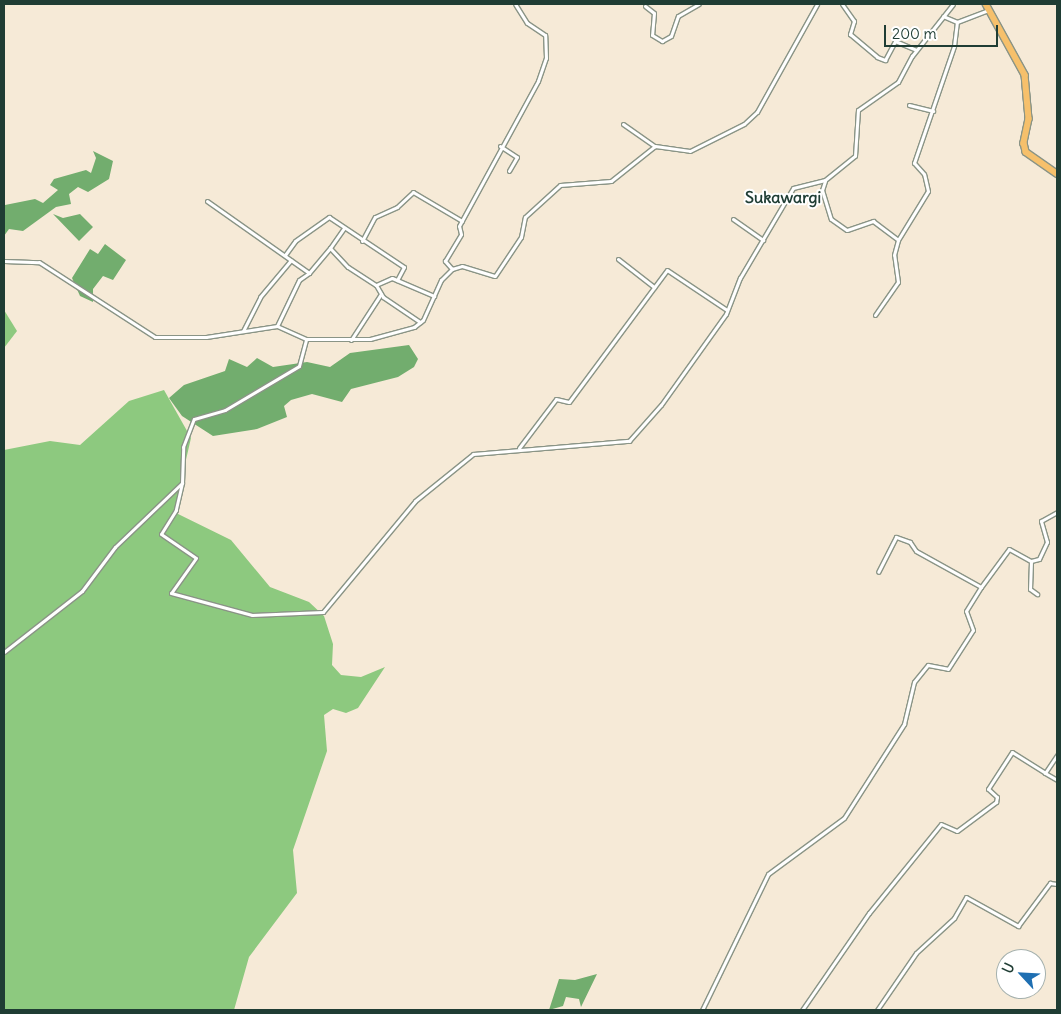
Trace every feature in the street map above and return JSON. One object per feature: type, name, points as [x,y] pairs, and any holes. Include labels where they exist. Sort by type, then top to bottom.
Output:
[{"type":"main road","points":[[988,7],[1025,75],[1030,119],[1024,146],[1039,164],[1057,174]]},
{"type":"street","points":[[452,269],[445,261],[461,234],[462,221],[500,146],[538,81],[546,58],[545,35],[527,23],[515,4]]},
{"type":"street","points":[[645,6],[654,13],[652,35],[662,41],[671,36],[678,16],[699,4]]},
{"type":"street","points":[[623,124],[655,146],[690,151],[744,124],[756,112],[817,4]]},
{"type":"street","points":[[842,4],[854,21],[850,34],[877,57],[885,60],[896,41],[916,50]]},
{"type":"street","points":[[306,339],[299,366],[225,410],[191,422],[183,447],[182,483],[176,510],[161,534],[196,558],[172,593],[252,615],[324,612],[415,501],[473,454],[519,448],[618,445],[629,441],[660,405],[727,310],[763,240],[793,188],[825,180],[856,153],[858,110],[898,82],[916,50],[953,4]]},
{"type":"street","points":[[942,16],[957,22],[988,7]]},
{"type":"street","points":[[875,315],[898,282],[894,255],[898,240],[926,196],[925,178],[914,163],[933,111],[957,22]]},
{"type":"street","points":[[909,105],[933,111]]},
{"type":"street","points":[[500,146],[517,157],[509,171]]},
{"type":"street","points":[[4,261],[39,262],[155,337],[243,332],[277,326],[306,339],[351,340],[400,332],[420,322],[452,269],[462,266],[495,276],[522,237],[525,217],[560,185],[612,181],[655,146]]},
{"type":"street","points":[[825,180],[822,190],[831,219],[847,230],[873,221],[898,240]]},
{"type":"street","points":[[362,241],[375,217],[397,207],[412,192],[462,221]]},
{"type":"street","points":[[207,201],[309,273]]},
{"type":"street","points":[[285,256],[293,242],[316,230],[327,218],[404,267],[397,280]]},
{"type":"street","points":[[732,220],[763,240]]},
{"type":"street","points":[[277,326],[299,281],[309,273],[344,228]]},
{"type":"street","points":[[330,248],[376,285],[381,294],[420,322]]},
{"type":"street","points":[[618,259],[654,286]]},
{"type":"street","points":[[243,332],[260,297],[291,260]]},
{"type":"street","points":[[519,448],[556,399],[568,402],[654,286],[671,270],[727,310]]},
{"type":"street","points":[[376,285],[397,280],[434,296]]},
{"type":"street","points":[[351,340],[381,294]]},
{"type":"street","points":[[4,652],[82,591],[115,547],[182,483]]},
{"type":"street","points":[[702,1010],[768,874],[844,818],[902,728],[912,688],[924,668],[932,664],[945,671],[966,646],[974,625],[966,611],[981,587],[1009,549],[1031,561],[1039,559],[1046,547],[1041,521],[1057,512]]},
{"type":"street","points":[[878,572],[897,536],[981,587]]},
{"type":"street","points":[[1031,561],[1030,589],[1037,594]]},
{"type":"street","points":[[802,1010],[869,913],[941,824],[957,831],[996,802],[997,797],[988,789],[1012,752],[1057,780]]},
{"type":"street","points":[[1044,773],[1057,755]]},
{"type":"street","points":[[877,1010],[916,953],[954,918],[966,897],[1018,926],[1050,883],[1057,884]]},
{"type":"green space","points":[[93,151],[113,161],[109,179],[88,192],[78,187],[69,194],[71,204],[56,207],[23,231],[9,229],[4,236],[5,205],[35,199],[43,203],[58,190],[50,185],[54,179],[86,170],[91,173],[96,158]]},
{"type":"green space","points":[[53,214],[63,218],[80,214],[93,227],[79,241]]},
{"type":"green space","points":[[105,244],[126,260],[113,280],[103,276],[93,289],[93,302],[80,296],[72,278],[90,249],[98,254]]},
{"type":"green space","points":[[4,310],[17,331],[4,348]]},
{"type":"green space","points":[[409,345],[418,359],[414,367],[398,377],[351,389],[342,402],[312,394],[291,400],[284,406],[287,417],[257,429],[213,436],[182,416],[169,398],[184,385],[225,371],[229,359],[247,367],[257,358],[273,367],[307,362],[330,367],[350,353]]},
{"type":"green space","points":[[164,390],[191,438],[174,512],[231,540],[270,587],[309,602],[324,616],[333,644],[332,665],[341,675],[361,677],[385,667],[358,708],[346,713],[333,709],[324,715],[327,751],[293,850],[297,893],[249,957],[234,1010],[4,1010],[4,450],[50,441],[80,445],[129,401]]},
{"type":"green space","points":[[597,974],[581,1007],[579,999],[566,997],[563,1006],[549,1010],[559,979],[575,980]]},
{"type":"district","name":"Sukawargi","points":[[783,197]]}]
